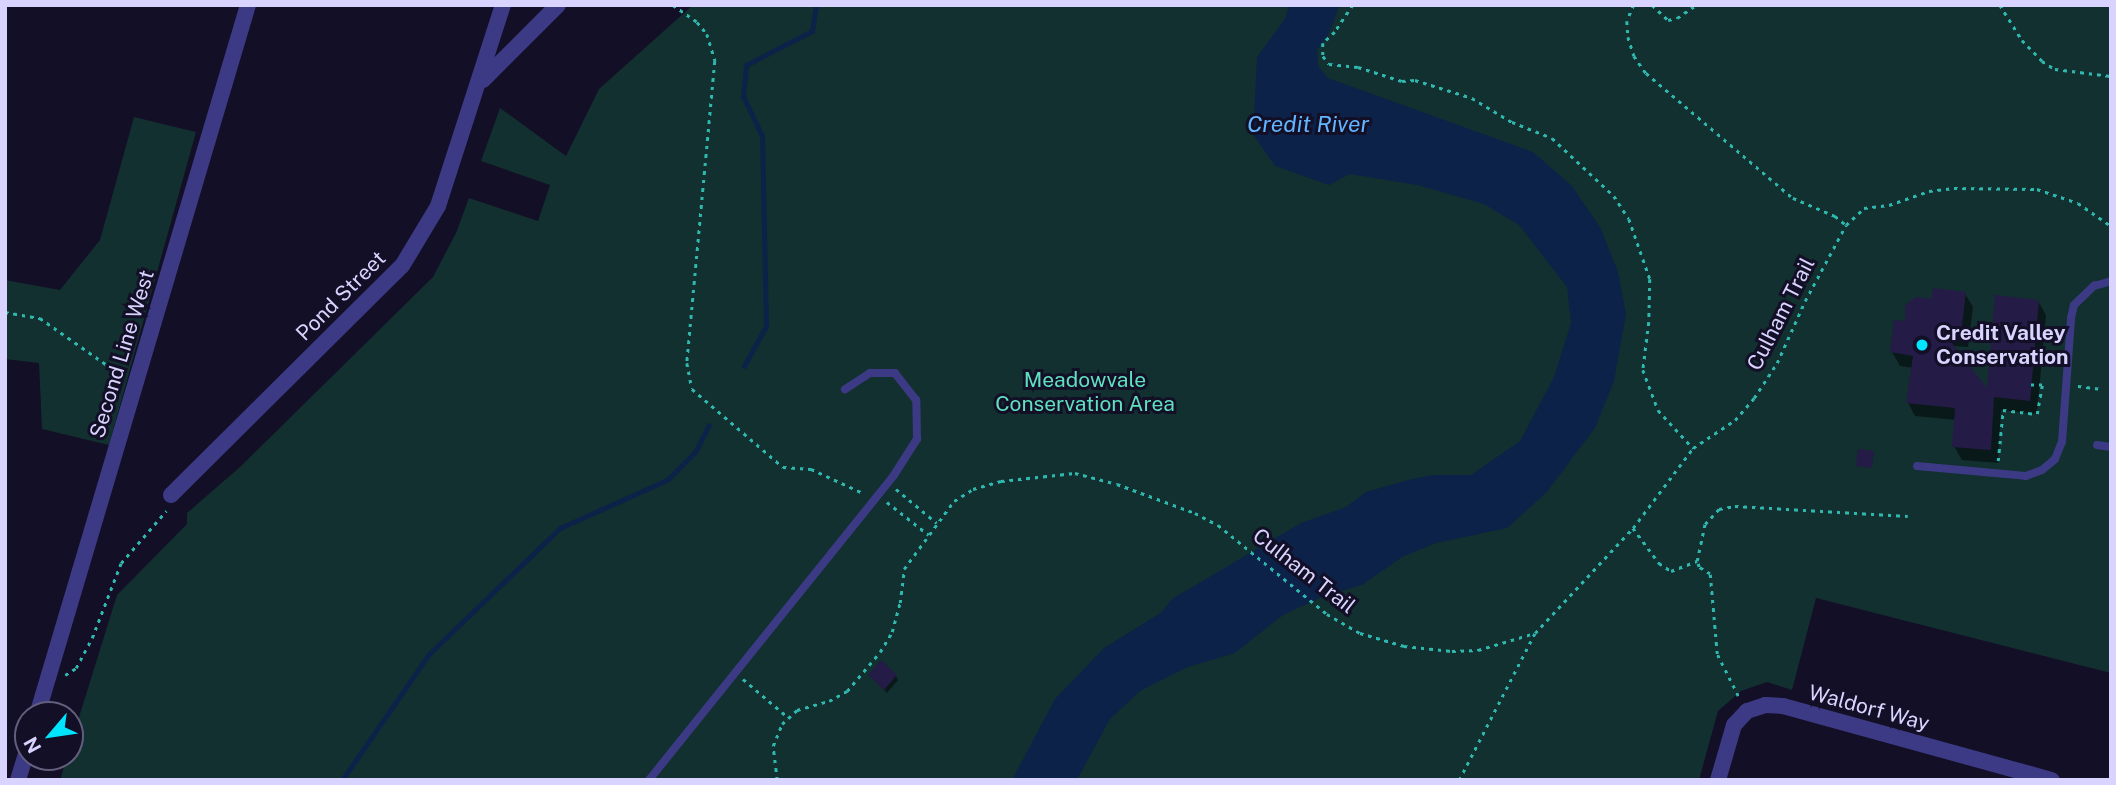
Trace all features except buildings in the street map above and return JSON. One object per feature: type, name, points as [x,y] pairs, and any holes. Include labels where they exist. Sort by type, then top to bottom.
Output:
[{"type":"street","name":"Second Line West","points":[[41,701],[248,5]]},
{"type":"street","name":"Pond Street","points":[[171,495],[402,266],[438,206],[480,83],[503,5]]},
{"type":"street","points":[[480,83],[558,5]]},
{"type":"street","name":"Waldorf Way","points":[[1747,711],[1765,705],[1783,706],[2052,780]]},
{"type":"street","points":[[1718,780],[1730,736],[1747,711]]},
{"type":"lane","points":[[1917,466],[2026,476],[2042,470],[2054,460],[2062,442],[2074,305],[2094,286],[2111,281]]},
{"type":"lane","points":[[649,780],[888,483],[918,439],[916,400],[895,373],[870,373],[845,389]]},
{"type":"lane","points":[[2097,445],[2111,447]]},
{"type":"path","points":[[673,5],[697,22],[707,34],[715,61],[687,363],[692,388],[783,467],[811,469],[877,496],[929,535]]},
{"type":"path","points":[[1353,5],[1335,32],[1323,43],[1323,55],[1329,64],[1358,67],[1402,81],[1415,79],[1472,98],[1512,122],[1552,138],[1614,196],[1629,219],[1650,279],[1649,322],[1643,370],[1658,410],[1693,449]]},
{"type":"path","points":[[1634,5],[1627,21],[1628,37],[1634,56],[1646,73],[1793,198],[1835,216],[1846,225]]},
{"type":"path","points":[[1652,5],[1668,20],[1696,5]]},
{"type":"path","points":[[2000,5],[2022,40],[2042,61],[2055,69],[2111,76]]},
{"type":"path","name":"Culham Trail","points":[[789,718],[797,710],[828,701],[847,691],[880,652],[892,632],[900,603],[904,569],[954,501],[973,489],[1001,481],[1075,473],[1195,513],[1238,541],[1327,614],[1360,633],[1404,646],[1452,651],[1509,643],[1535,633],[1633,528],[1693,449],[1735,420],[1755,398],[1777,363],[1805,300],[1846,225],[1864,208],[1889,205],[1929,191],[2037,189],[2078,203],[2111,226]]},
{"type":"path","points":[[5,312],[40,318],[136,384]]},
{"type":"path","points":[[1997,474],[2003,410],[2037,414],[2042,385],[2031,385]]},
{"type":"path","points":[[888,483],[937,523]]},
{"type":"path","points":[[49,675],[62,676],[76,668],[92,638],[121,563],[148,536],[170,505],[171,495]]},
{"type":"path","points":[[1747,711],[1720,665],[1710,574],[1699,567],[1697,561],[1706,524],[1719,509],[1735,506],[1908,516]]},
{"type":"path","points":[[1633,528],[1659,563],[1671,571],[1697,561]]},
{"type":"path","points":[[1460,780],[1535,633]]},
{"type":"path","points":[[735,673],[789,718],[782,724],[773,747],[777,780]]},
{"type":"green space","name":"Meadowvale Conservation Area","points":[[693,5],[2111,5],[2111,673],[1816,598],[1792,690],[1767,682],[1741,691],[1718,711],[1699,780],[60,780],[63,771],[84,771],[84,701],[117,595],[187,524],[187,513],[240,467],[433,277],[456,233],[469,198],[538,221],[550,185],[481,161],[500,108],[566,156],[599,89]]},
{"type":"green space","points":[[134,117],[196,132],[109,445],[42,429],[39,363],[5,359],[5,280],[60,290],[100,240]]},
{"type":"water","name":"Credit River","points":[[1289,5],[1340,5],[1328,35],[1317,50],[1318,66],[1328,78],[1533,152],[1572,186],[1600,227],[1618,272],[1626,314],[1614,381],[1595,428],[1546,493],[1507,528],[1436,543],[1402,557],[1362,585],[1324,596],[1283,615],[1235,653],[1188,667],[1140,691],[1110,719],[1077,780],[1012,780],[1055,699],[1104,648],[1162,612],[1172,599],[1301,523],[1346,507],[1366,492],[1432,475],[1471,475],[1520,441],[1554,377],[1571,323],[1567,287],[1519,225],[1484,204],[1417,185],[1350,174],[1329,185],[1275,166],[1253,134],[1257,57],[1285,19]]},
{"type":"waterway","points":[[744,366],[766,326],[762,136],[743,96],[746,65],[812,31],[816,5]]},
{"type":"waterway","points":[[342,780],[429,654],[560,528],[667,480],[695,452],[709,425]]},
{"type":"place","name":"Credit Valley Conservation","points":[[1922,345]]}]
